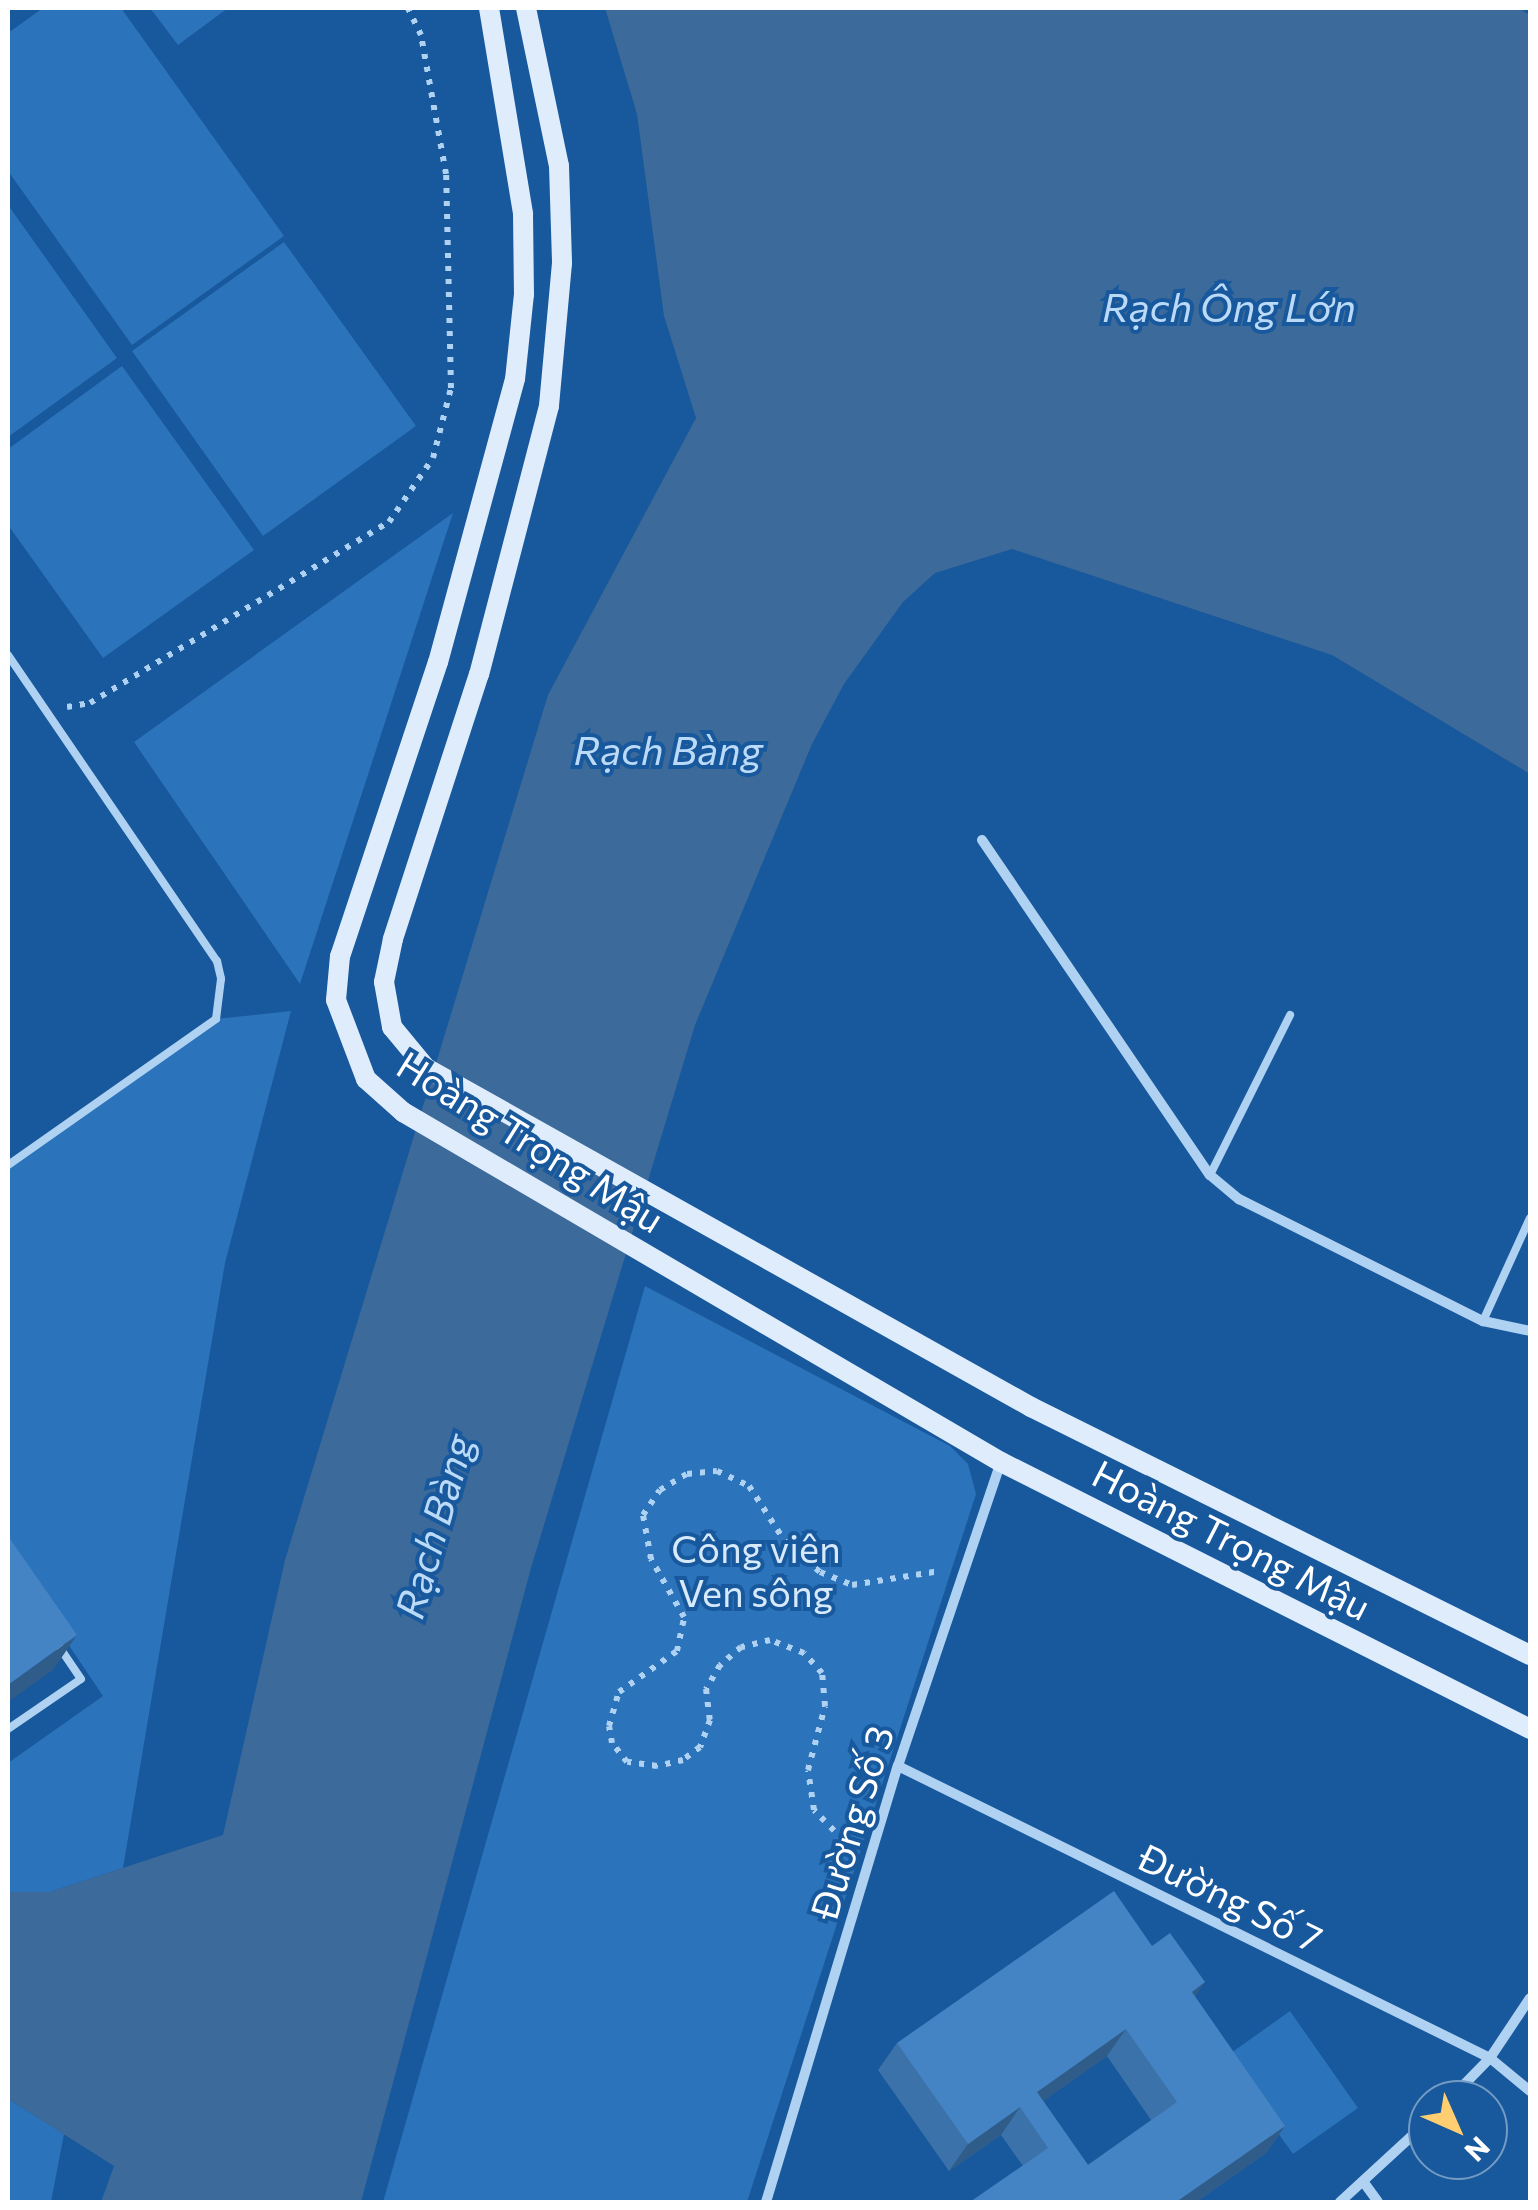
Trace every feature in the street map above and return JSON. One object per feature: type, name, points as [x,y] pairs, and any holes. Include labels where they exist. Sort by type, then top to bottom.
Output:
[{"type":"main road","name":"Hoàng Trọng Mậu","points":[[488,8],[516,148],[524,294],[515,379],[438,662],[340,956],[336,1000],[345,1040],[366,1079],[403,1112],[1001,1462],[1530,1728]]},
{"type":"main road","name":"Hoàng Trọng Mậu","points":[[526,8],[559,166],[557,339],[532,488],[479,674],[394,939],[384,982],[392,1027],[426,1068],[1031,1407],[1530,1655]]},
{"type":"street","points":[[982,840],[1210,1176],[1238,1199],[1483,1322],[1530,1331]]},
{"type":"street","name":"Đường Số 3","points":[[766,2202],[898,1766],[1001,1462]]},
{"type":"street","name":"Đường Số 7","points":[[898,1766],[1490,2058],[1530,2091]]},
{"type":"street","points":[[1469,2080],[1490,2058],[1530,1998]]},
{"type":"street","points":[[1340,2202],[1366,2184],[1408,2141]]},
{"type":"street","points":[[1366,2184],[1378,2202]]},
{"type":"lane","points":[[8,655],[217,961],[220,998],[216,1020],[8,1165]]},
{"type":"lane","points":[[1210,1176],[1290,1015]]},
{"type":"lane","points":[[1483,1322],[1530,1218]]},
{"type":"lane","points":[[8,1730],[81,1679],[50,1633]]},
{"type":"path","points":[[46,711],[90,703],[389,522],[432,458],[450,388],[446,174],[421,35],[408,8]]},
{"type":"path","points":[[870,1862],[830,1833],[814,1810],[808,1770],[825,1706],[822,1673],[804,1653],[770,1640],[730,1656],[706,1689],[710,1720],[700,1746],[683,1760],[656,1766],[627,1762],[612,1743],[609,1726],[619,1692],[663,1667],[677,1651],[684,1617],[651,1559],[643,1514],[660,1490],[687,1474],[717,1471],[749,1486],[786,1543],[820,1572],[852,1584],[904,1581],[968,1563]]},
{"type":"green space","points":[[43,8],[121,8],[284,236],[132,345],[8,171],[8,33]]},
{"type":"green space","points":[[150,8],[228,8],[178,45]]},
{"type":"green space","points":[[8,205],[117,358],[8,437]]},
{"type":"green space","points":[[284,242],[416,426],[263,536],[132,351]]},
{"type":"green space","points":[[122,366],[254,550],[103,658],[8,525],[8,449]]},
{"type":"green space","points":[[453,513],[300,984],[134,742]]},
{"type":"green space","points":[[291,1011],[225,1263],[123,1868],[50,1892],[8,1892],[8,1763],[103,1696],[8,1555],[8,1165],[216,1019]]},
{"type":"green space","name":"Công viên Ven sông","points":[[645,1286],[950,1446],[968,1464],[976,1494],[747,2202],[383,2202]]},
{"type":"green space","points":[[1290,2011],[1358,2108],[1293,2154],[1224,2058]]},
{"type":"green space","points":[[8,2099],[64,2134],[51,2202],[8,2202]]},
{"type":"water","points":[[605,8],[1518,8],[1530,15],[1530,774],[1332,655],[1012,549],[935,573],[903,602],[844,684],[812,744],[695,1025],[531,1568],[361,2202],[101,2202],[114,2166],[8,2099],[8,1892],[50,1892],[223,1835],[285,1560],[548,695],[696,418],[664,316],[637,114]]},
{"type":"building","points":[[8,1536],[77,1635],[8,1685]]},
{"type":"building","points":[[1114,1891],[1152,1946],[1170,1933],[1205,1982],[1192,1992],[1285,2126],[1176,2202],[970,2202],[1048,2148],[1020,2107],[968,2144],[897,2043]],"holes":[[[1126,2029],[1177,2102],[1088,2165],[1037,2092]]]},
{"type":"water label","name":"Rạch Ông Lớn","points":[[1229,306]]},
{"type":"water label","name":"Rạch Bàng","points":[[668,749]]},
{"type":"water label","name":"Rạch Bàng","points":[[433,1526]]}]
